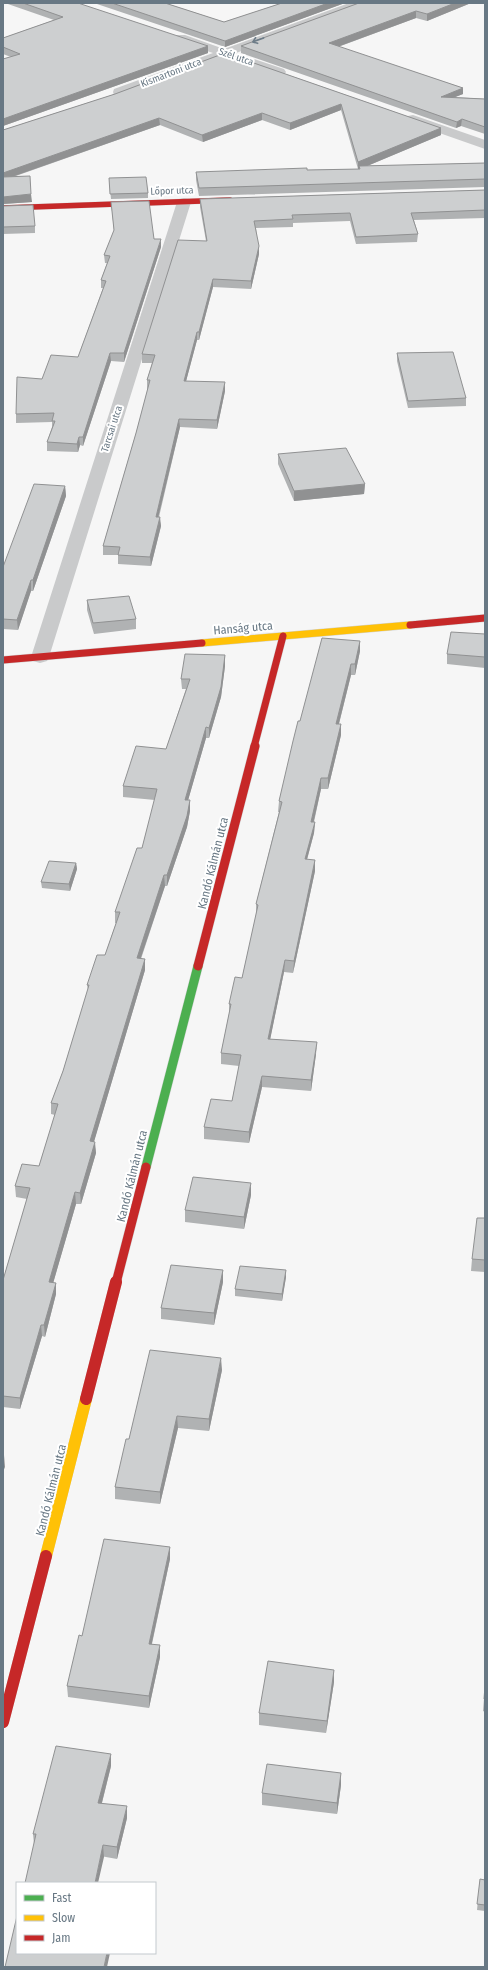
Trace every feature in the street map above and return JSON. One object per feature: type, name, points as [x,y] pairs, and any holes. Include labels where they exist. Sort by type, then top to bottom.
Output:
[{"type":"street","name":"Kismartoni utca","points":[[110,96],[224,52],[360,3]]},
{"type":"street","name":"Szél utca","points":[[173,35],[291,76]]},
{"type":"street","points":[[403,116],[485,145]]},
{"type":"street","name":"Lőpor utca","points":[[3,208],[240,200]]},
{"type":"street","name":"Tarcsai utca","points":[[40,657],[184,202]]},
{"type":"street","name":"Hanság utca","points":[[3,660],[485,618]]},
{"type":"street","name":"Kandó Kálmán utca","points":[[3,1722],[284,636]]},
{"type":"building","points":[[23,3],[78,3],[208,46],[3,119],[3,59],[20,54],[3,47],[3,38],[63,17]]},
{"type":"building","points":[[112,3],[165,3],[224,22],[282,3],[328,3],[225,41]]},
{"type":"building","points":[[359,3],[455,3],[427,14],[416,11],[329,43],[463,88],[441,97],[485,99],[485,127],[462,119],[457,122],[241,46]]},
{"type":"building","points":[[225,53],[441,128],[358,162],[341,104],[290,123],[262,113],[202,135],[159,118],[3,173],[3,130],[115,94]]},
{"type":"building","points":[[485,163],[485,179],[199,188],[196,172],[307,168],[307,170],[360,169],[359,166]]},
{"type":"building","points":[[30,176],[31,194],[3,197],[3,177]]},
{"type":"building","points":[[146,177],[148,193],[110,194],[109,178]]},
{"type":"building","points":[[485,190],[485,210],[411,213],[418,234],[356,237],[350,213],[292,215],[293,219],[254,221],[259,246],[251,281],[213,279],[184,381],[225,382],[217,420],[179,419],[156,517],[160,517],[150,557],[118,555],[120,547],[103,546],[136,433],[150,380],[147,380],[155,355],[142,354],[178,240],[207,241],[200,199]]},
{"type":"building","points":[[149,201],[154,239],[161,239],[124,353],[110,353],[83,437],[79,437],[77,444],[47,442],[55,421],[52,421],[54,413],[16,414],[17,377],[42,379],[51,355],[78,357],[106,281],[101,280],[110,256],[104,255],[114,230],[111,202]]},
{"type":"building","points":[[33,205],[35,226],[3,227],[3,206]]},
{"type":"building","points":[[453,352],[466,398],[408,401],[397,353]]},
{"type":"building","points":[[346,448],[365,484],[294,491],[278,454]]},
{"type":"building","points":[[34,484],[65,486],[33,580],[31,580],[17,620],[3,619],[3,567]]},
{"type":"building","points":[[129,596],[136,619],[93,623],[87,600]]},
{"type":"building","points":[[451,632],[485,634],[485,657],[447,654]]},
{"type":"building","points":[[322,638],[360,641],[355,664],[351,664],[336,724],[341,724],[328,778],[321,778],[311,822],[315,822],[305,859],[315,860],[294,961],[285,960],[268,1039],[317,1042],[311,1080],[262,1076],[249,1132],[204,1127],[211,1099],[232,1101],[241,1055],[221,1053],[231,1004],[229,1004],[235,977],[242,978],[258,905],[256,904],[282,802],[279,801],[293,741],[298,721],[300,721]]},
{"type":"building","points":[[185,654],[225,655],[221,687],[209,728],[206,727],[185,800],[190,800],[187,816],[167,875],[164,875],[137,958],[145,959],[90,1141],[95,1142],[80,1193],[75,1192],[49,1282],[56,1283],[44,1325],[41,1325],[20,1398],[3,1396],[3,1280],[30,1188],[15,1186],[22,1164],[39,1166],[58,1104],[51,1103],[63,1071],[89,985],[87,985],[97,955],[105,955],[120,912],[115,912],[137,848],[142,848],[157,789],[123,786],[136,746],[166,749],[190,679],[181,679]]},
{"type":"building","points":[[49,861],[76,863],[69,884],[41,882]]},
{"type":"building","points":[[193,1177],[251,1183],[244,1217],[185,1210]]},
{"type":"building","points":[[477,1218],[485,1218],[485,1260],[472,1259]]},
{"type":"building","points":[[171,1265],[223,1270],[214,1313],[161,1308]]},
{"type":"building","points":[[240,1266],[286,1270],[282,1294],[235,1289]]},
{"type":"building","points":[[150,1350],[221,1358],[209,1419],[177,1416],[160,1492],[115,1487],[126,1439],[129,1439]]},
{"type":"building","points":[[104,1539],[170,1547],[149,1644],[160,1645],[149,1696],[67,1686],[79,1635],[82,1636]]},
{"type":"building","points":[[268,1661],[334,1670],[327,1721],[259,1713]]},
{"type":"building","points":[[56,1746],[111,1754],[98,1803],[127,1806],[117,1847],[103,1845],[95,1882],[25,1882],[36,1834],[33,1834]]},
{"type":"building","points":[[267,1764],[341,1773],[337,1803],[262,1793]]},
{"type":"building","points":[[480,1879],[485,1880],[485,1905],[477,1904]]},
{"type":"building","points":[[16,1920],[16,1954],[107,1954],[104,1967],[5,1967]]},
{"type":"traffic: fast","points":[[146,1167],[198,966]]},
{"type":"traffic: slow","points":[[202,643],[410,625]]},
{"type":"traffic: slow","points":[[46,1556],[86,1399]]},
{"type":"traffic: jam","points":[[3,208],[230,200]]},
{"type":"traffic: jam","points":[[410,625],[485,618]]},
{"type":"traffic: jam","points":[[198,966],[283,636]]},
{"type":"traffic: jam","points":[[3,660],[202,643]]},
{"type":"traffic: jam","points":[[86,1399],[146,1167]]},
{"type":"traffic: jam","points":[[3,1722],[46,1556]]}]
